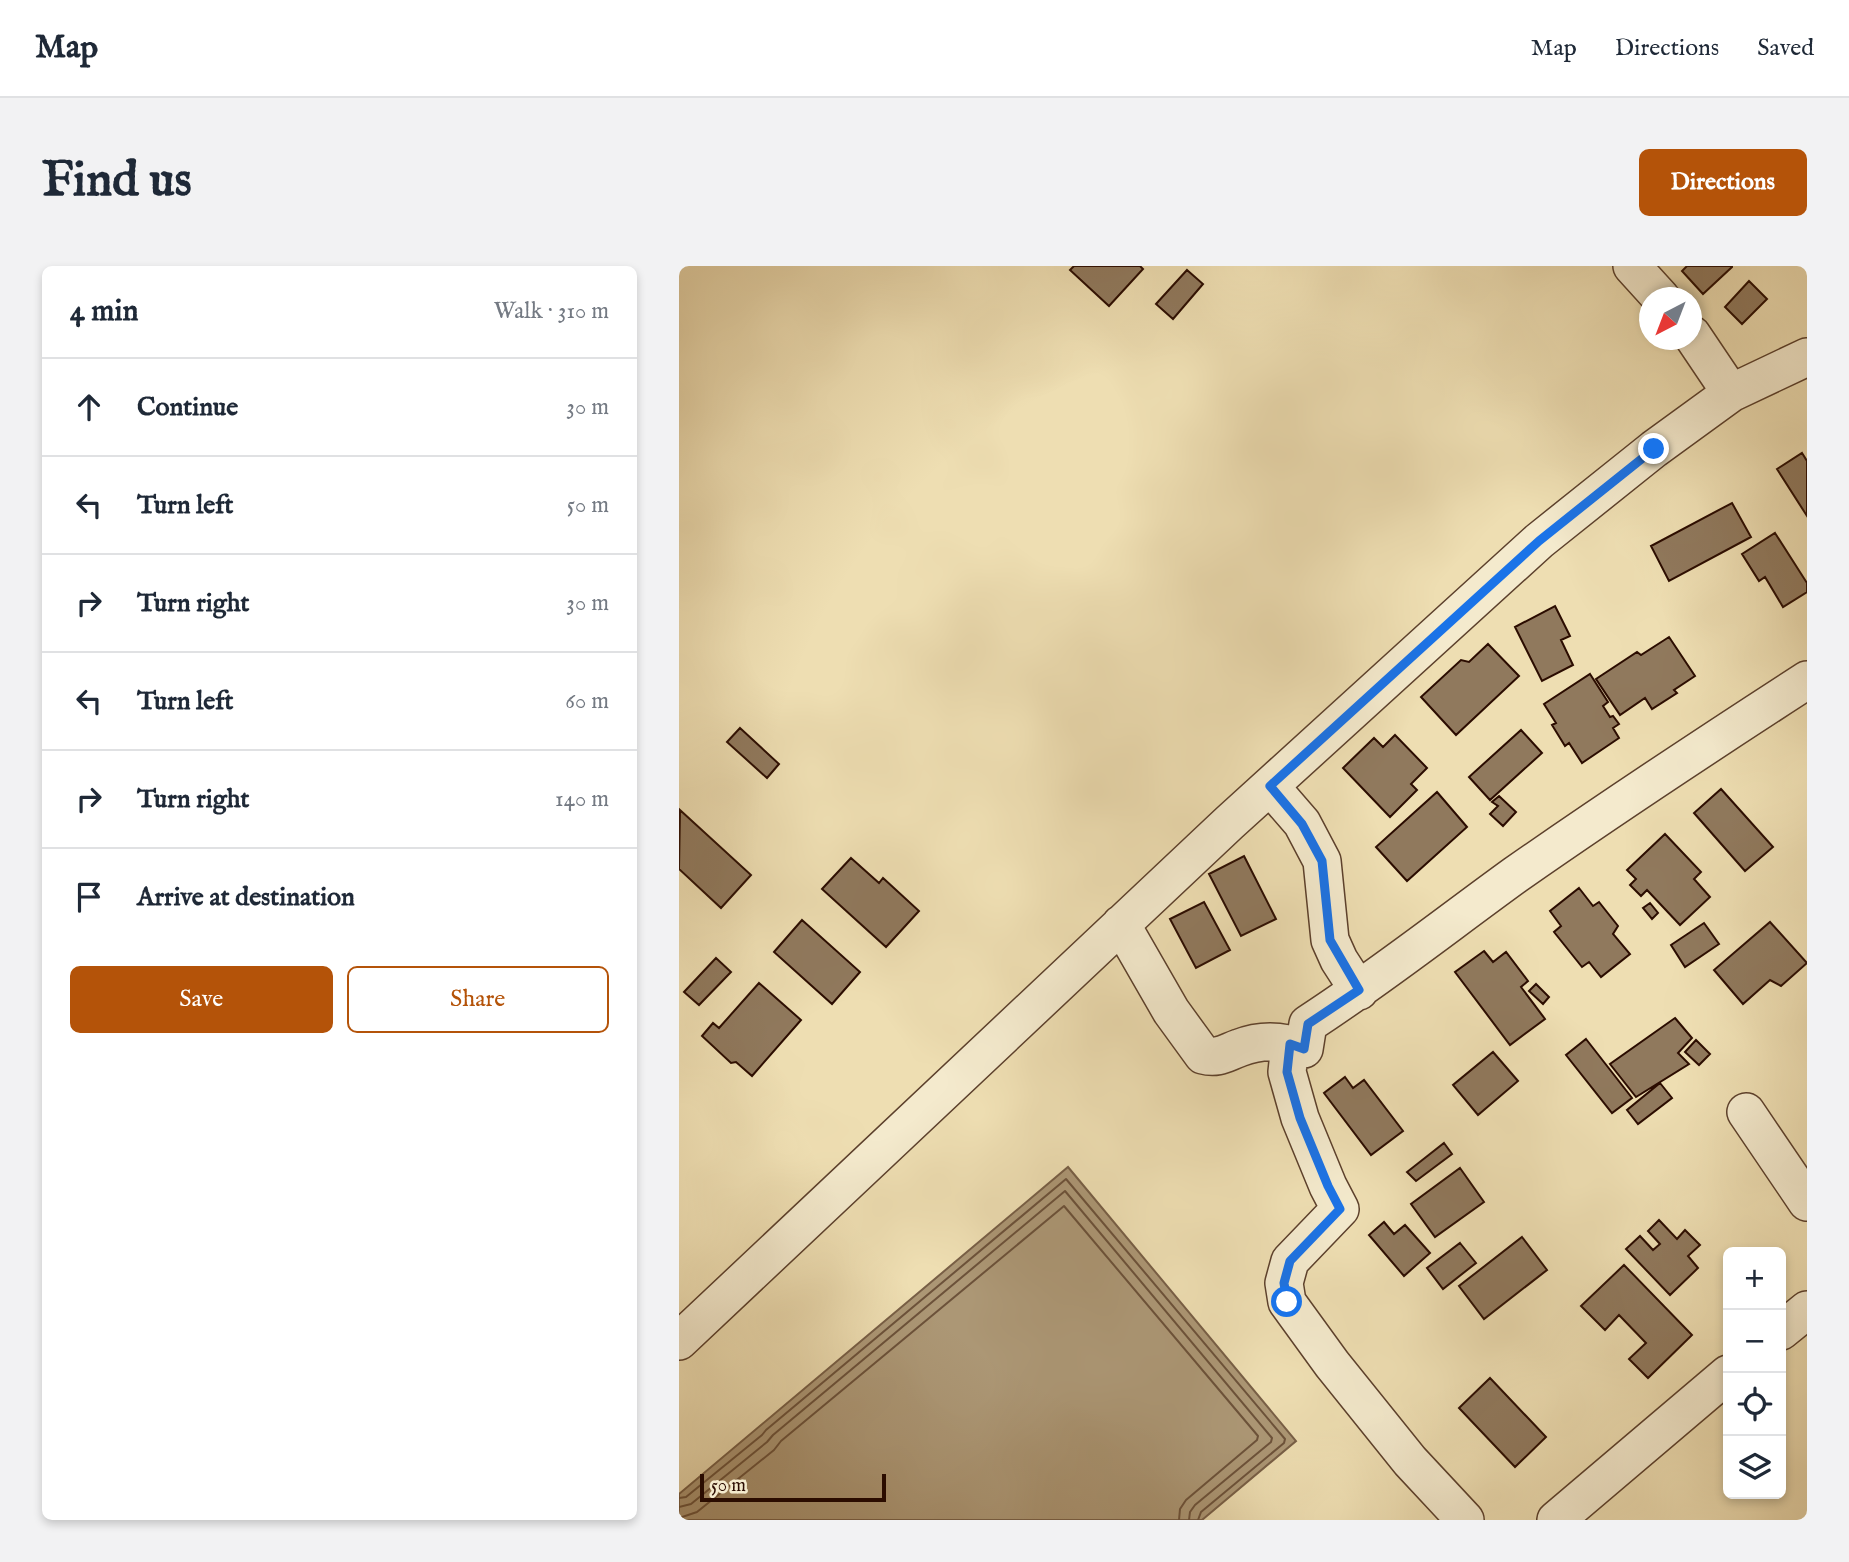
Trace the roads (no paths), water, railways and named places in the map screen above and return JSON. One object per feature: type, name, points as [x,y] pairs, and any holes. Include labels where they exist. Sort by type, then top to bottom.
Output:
[{"type":"street","points":[[1632,266],[1651,287]]},
{"type":"street","points":[[1702,350],[1731,393]]},
{"type":"street","points":[[679,1341],[1121,924],[1539,541],[1654,449],[1731,393],[1807,357]]},
{"type":"street","points":[[1121,924],[1171,1011],[1203,1055],[1216,1058],[1241,1047],[1271,1040],[1304,1049],[1308,1024],[1655,778],[1807,680]]},
{"type":"street","points":[[1270,786],[1302,824],[1322,861],[1330,940],[1359,990]]},
{"type":"street","points":[[1290,1044],[1287,1072],[1300,1118],[1340,1209],[1290,1261],[1284,1283],[1287,1302],[1332,1364],[1410,1461],[1465,1520]]},
{"type":"street","points":[[1746,1112],[1807,1202]]},
{"type":"street","points":[[1786,1327],[1807,1310]]},
{"type":"street","points":[[1556,1520],[1723,1378]]},
{"type":"water","points":[[1068,1167],[1296,1441],[1202,1520],[679,1520],[679,1494]]}]
